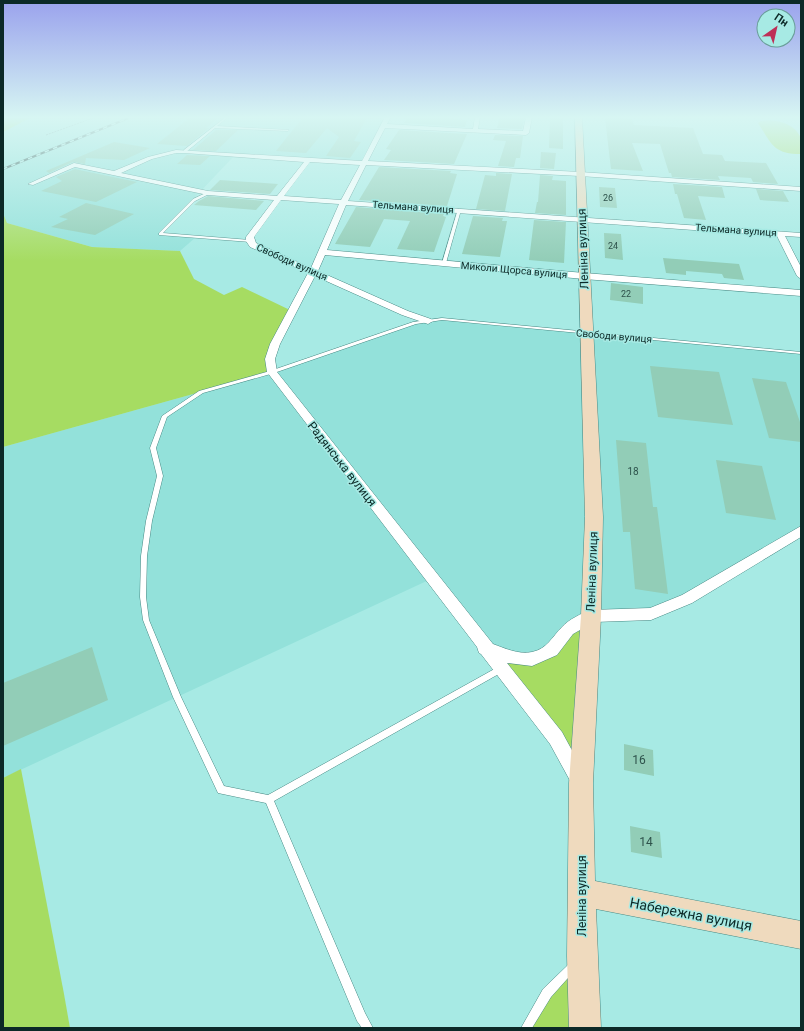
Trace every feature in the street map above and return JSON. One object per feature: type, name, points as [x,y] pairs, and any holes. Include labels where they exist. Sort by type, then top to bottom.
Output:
[{"type":"street","name":"Тельмана вулиця","points":[[30,184],[72,165]]},
{"type":"street","name":"Тельмана вулиця","points":[[80,165],[117,172],[178,188],[208,193],[581,218],[801,235]]},
{"type":"street","points":[[117,172],[134,165]]},
{"type":"street","name":"Свободи вулиця","points":[[304,165],[250,237],[250,241],[253,245],[405,313],[428,321]]},
{"type":"street","points":[[272,372],[270,359],[275,344],[323,252],[344,202],[363,165]]},
{"type":"street","points":[[421,165],[580,174],[801,190]]},
{"type":"street","name":"Леніна вулиця","points":[[580,165],[594,516],[591,616],[581,783],[582,956],[585,1028]]},
{"type":"street","points":[[780,233],[801,276]]},
{"type":"street","name":"Миколи Щорса вулиця","points":[[323,252],[584,276],[801,293]]},
{"type":"street","name":"Радянська вулиця","points":[[272,372],[484,648],[556,738],[581,783]]},
{"type":"street","points":[[484,648],[510,657],[532,659],[552,650],[568,630],[591,616],[651,614],[687,599],[801,531]]},
{"type":"street","name":"Набережна вулиця","points":[[582,892],[801,935]]},
{"type":"lane","points":[[208,193],[194,200],[160,234],[250,241]]},
{"type":"lane","points":[[444,263],[459,210]]},
{"type":"lane","name":"Свободи вулиця","points":[[269,799],[220,790],[178,697],[146,620],[143,597],[144,556],[149,522],[160,476],[153,448],[165,416],[201,392],[272,372],[415,322],[442,319],[801,353]]},
{"type":"lane","points":[[368,1028],[361,1017],[269,799],[502,669]]},
{"type":"lane","points":[[526,1028],[547,993],[582,956]]},
{"type":"shaded area","points":[[3,165],[225,165],[160,234],[196,237],[180,251],[92,247],[7,223],[3,213]]},
{"type":"shaded area","points":[[442,319],[801,353],[801,531],[651,614],[591,616],[532,659],[484,648],[431,579],[3,778],[3,447],[272,372],[415,323]]},
{"type":"green space","points":[[3,213],[7,223],[92,247],[180,251],[194,279],[224,295],[242,287],[292,311],[275,344],[272,372],[3,447]]},
{"type":"green space","points":[[591,616],[581,783],[502,669],[510,657],[533,659]]},
{"type":"green space","points":[[21,769],[70,1028],[3,1028],[3,778]]},
{"type":"green space","points":[[582,956],[585,1028],[526,1028]]},
{"type":"building","points":[[60,165],[66,165],[49,173],[46,171]]},
{"type":"building","points":[[498,165],[514,165],[514,167]]},
{"type":"building","points":[[540,165],[554,165],[554,169],[540,168]]},
{"type":"building","points":[[611,165],[641,165],[643,171],[611,169]]},
{"type":"building","points":[[667,165],[767,165],[778,184],[753,182],[751,178],[718,176],[720,180],[672,177],[671,173],[669,173]]},
{"type":"building","points":[[379,167],[451,171],[450,173],[457,174],[447,206],[359,200]]},
{"type":"building","points":[[75,169],[137,182],[96,202],[41,191],[62,181],[56,177]]},
{"type":"building","points":[[496,173],[512,174],[505,211],[476,209],[485,175],[496,176]]},
{"type":"building","points":[[540,175],[553,176],[552,180],[566,181],[566,215],[535,213],[538,202]]},
{"type":"building","points":[[220,180],[278,184],[270,194],[210,190]]},
{"type":"building","points":[[673,184],[722,187],[725,198],[698,196],[706,220],[684,218]]},
{"type":"building","points":[[599,187],[615,188],[617,208],[600,207]]},
{"type":"building","points":[[756,189],[783,191],[789,202],[760,200]]},
{"type":"building","points":[[208,196],[264,201],[256,210],[194,205]]},
{"type":"building","points":[[86,203],[134,214],[95,235],[51,227],[68,219],[59,217]]},
{"type":"building","points":[[356,207],[444,214],[443,216],[446,217],[434,252],[397,249],[410,221],[384,219],[370,247],[335,244]]},
{"type":"building","points":[[473,216],[503,218],[502,221],[507,221],[500,257],[462,254]]},
{"type":"building","points":[[534,220],[566,222],[564,263],[529,260]]},
{"type":"building","points":[[604,233],[621,234],[623,260],[605,258]]},
{"type":"building","points":[[663,258],[739,264],[744,280],[724,278],[722,274],[686,271],[686,275],[666,273]]},
{"type":"building","points":[[611,283],[643,287],[643,304],[610,300]]},
{"type":"building","points":[[650,366],[719,372],[733,425],[658,417]]},
{"type":"building","points":[[752,378],[786,382],[801,425],[801,442],[769,438]]},
{"type":"building","points":[[616,440],[646,443],[653,507],[657,507],[668,594],[635,589],[630,532],[623,532]]},
{"type":"building","points":[[716,460],[762,466],[776,520],[726,513]]},
{"type":"building","points":[[92,647],[108,700],[3,746],[3,683]]},
{"type":"building","points":[[624,744],[653,750],[654,776],[624,770]]},
{"type":"building","points":[[630,826],[660,832],[662,858],[631,852]]},
{"type":"railway","points":[[3,169],[13,165]]}]
